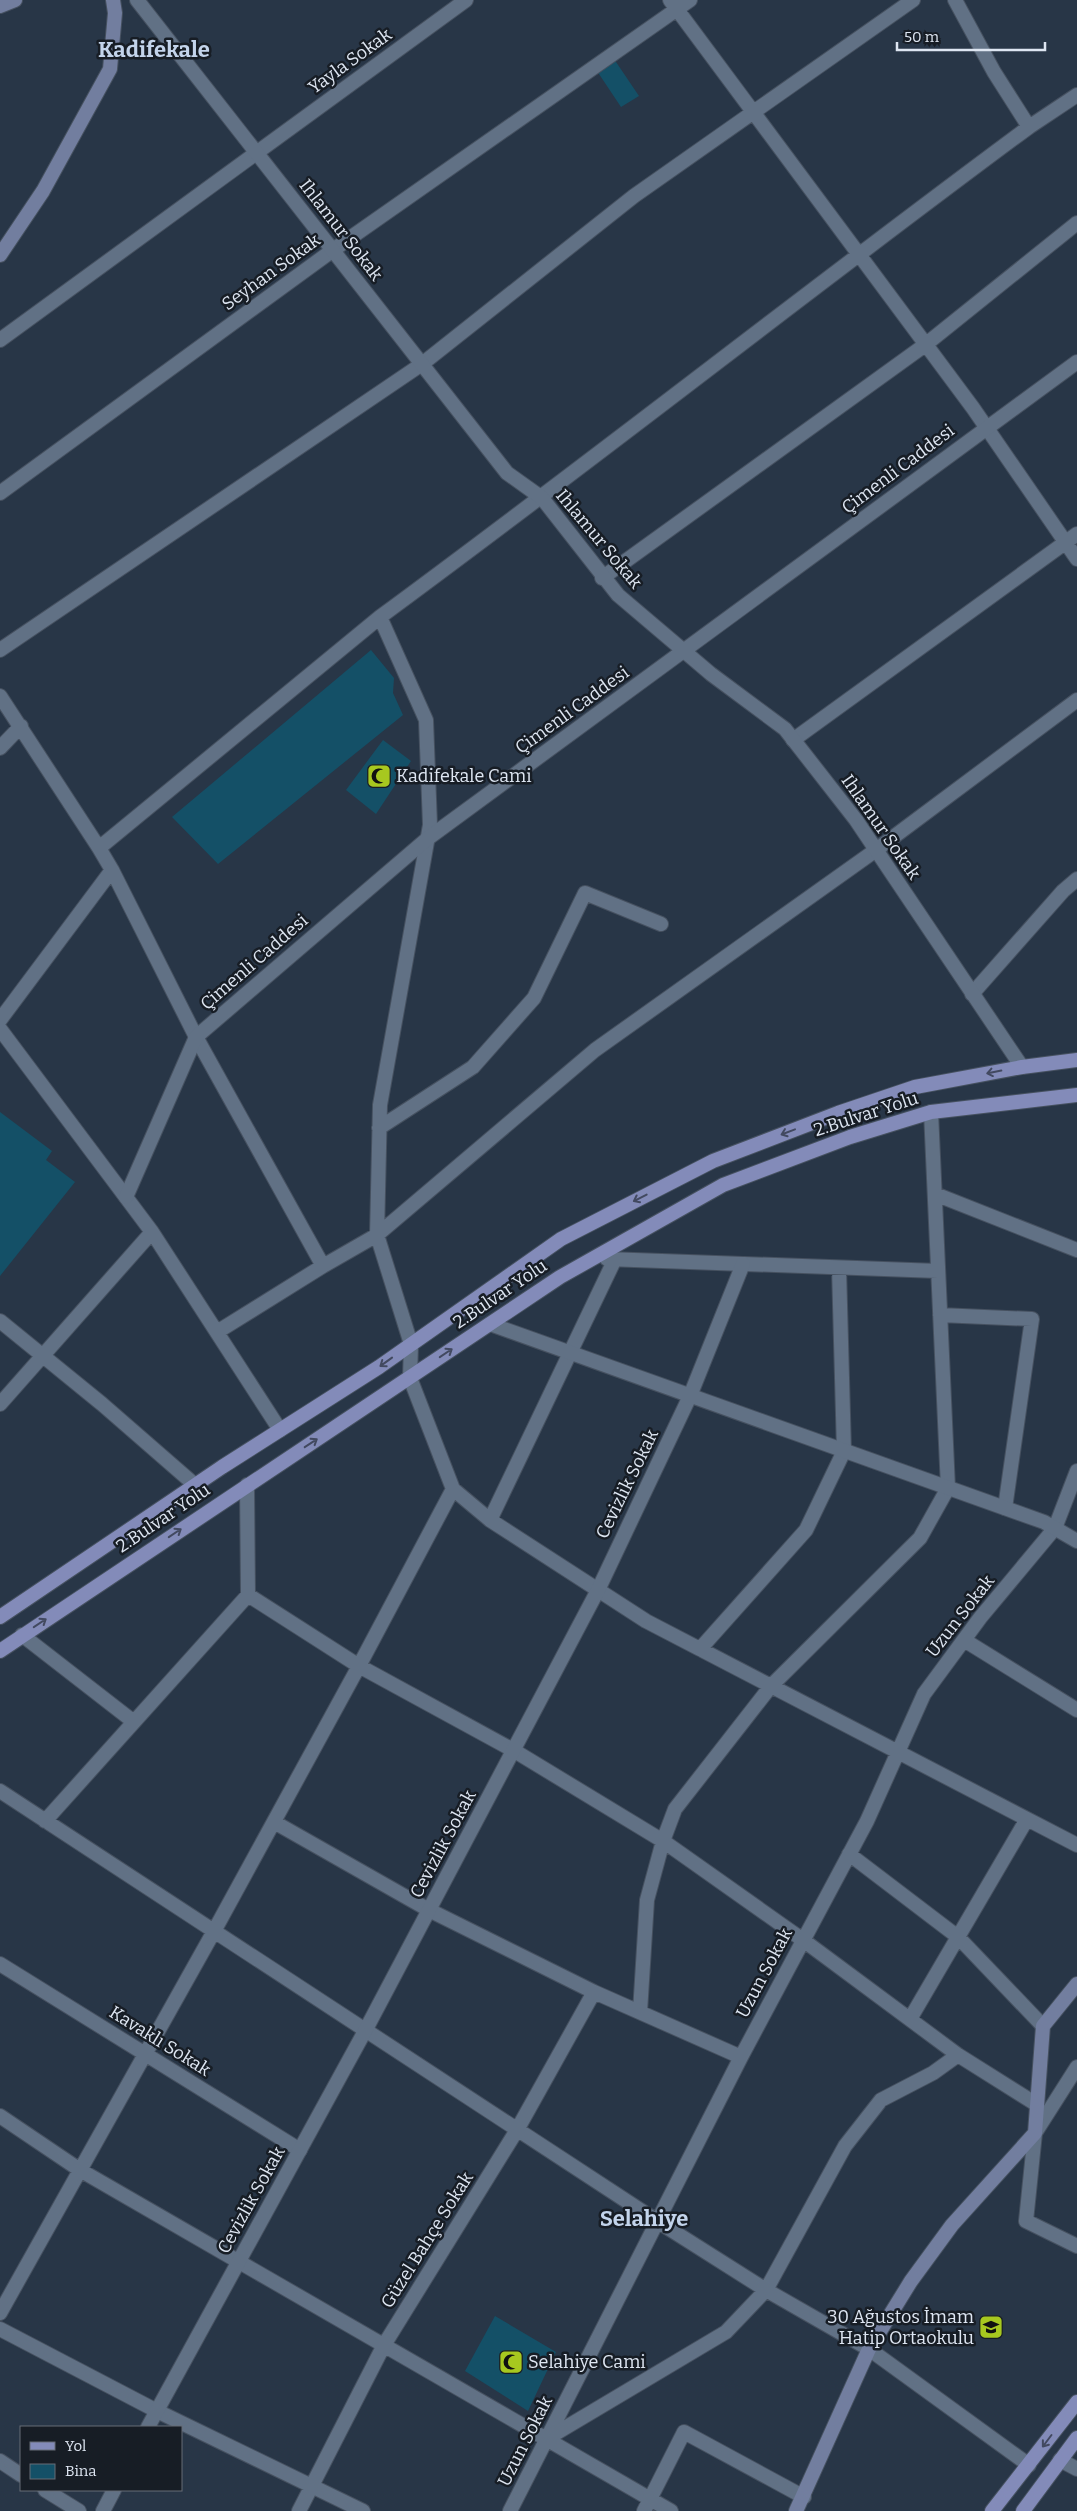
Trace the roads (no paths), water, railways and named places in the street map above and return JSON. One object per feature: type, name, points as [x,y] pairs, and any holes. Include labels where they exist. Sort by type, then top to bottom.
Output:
[{"type":"main road","points":[[0,6],[15,0]]},
{"type":"main road","points":[[0,255],[43,191],[110,69],[115,13],[113,0]]},
{"type":"main road","name":"2.Bulvar Yolu","points":[[0,1617],[195,1484],[379,1367],[561,1239],[713,1161],[838,1113],[915,1087],[1022,1067],[1077,1060]]},
{"type":"main road","name":"2.Bulvar Yolu","points":[[0,1650],[560,1277],[723,1185],[850,1137],[931,1112],[1064,1095],[1077,1095]]},
{"type":"main road","points":[[796,2511],[804,2497],[869,2350],[911,2281],[952,2225],[1035,2133],[1043,2026],[1077,1984]]},
{"type":"main road","points":[[992,2511],[1077,2402]]},
{"type":"main road","points":[[1023,2511],[1077,2438]]},
{"type":"street","name":"Ihlamur Sokak","points":[[137,0],[507,474],[542,498],[602,578],[618,595],[684,652],[785,730],[856,820],[1022,1067]]},
{"type":"street","name":"Yayla Sokak","points":[[0,340],[466,0]]},
{"type":"street","name":"Seyhan Sokak","points":[[0,493],[673,5],[690,0]]},
{"type":"street","points":[[0,650],[422,364],[634,196],[913,0]]},
{"type":"street","points":[[955,0],[994,72],[1029,127]]},
{"type":"street","points":[[673,5],[986,427],[1077,559]]},
{"type":"street","points":[[99,848],[380,617],[542,498],[857,254],[1029,127],[1077,95]]},
{"type":"street","points":[[602,578],[925,345],[1077,223]]},
{"type":"street","name":"Çimenli Caddesi","points":[[126,1197],[196,1037],[427,838],[684,652],[986,427],[1077,362]]},
{"type":"street","points":[[793,740],[1077,534]]},
{"type":"street","points":[[380,617],[426,720],[430,825],[380,1105],[377,1235],[411,1344],[410,1378],[453,1488],[490,1520],[646,1621],[1077,1845]]},
{"type":"street","points":[[0,696],[112,870],[196,1037],[324,1266]]},
{"type":"street","points":[[216,1332],[377,1235],[595,1050],[876,850],[1077,700]]},
{"type":"street","points":[[0,748],[21,726]]},
{"type":"street","points":[[0,1020],[112,870]]},
{"type":"street","points":[[972,994],[1063,891],[1077,879]]},
{"type":"street","points":[[379,1128],[473,1067],[534,998],[585,892],[661,924]]},
{"type":"street","points":[[0,1029],[152,1232],[280,1430]]},
{"type":"street","points":[[640,2012],[647,1900],[663,1841],[675,1809],[771,1686],[920,1538],[948,1488],[931,1112]]},
{"type":"street","points":[[935,1194],[1077,1250]]},
{"type":"street","points":[[0,1404],[152,1232]]},
{"type":"street","points":[[592,1258],[938,1271]]},
{"type":"street","points":[[490,1520],[615,1259]]},
{"type":"street","name":"Cevizlik Sokak","points":[[149,2426],[365,2031],[598,1590],[690,1396],[743,1264]]},
{"type":"street","points":[[700,1649],[806,1530],[844,1451],[839,1268]]},
{"type":"street","points":[[940,1315],[1032,1319],[1005,1508]]},
{"type":"street","points":[[0,1321],[195,1484]]},
{"type":"street","points":[[490,1324],[1005,1508],[1055,1528],[1077,1541]]},
{"type":"street","name":"Uzun Sokak","points":[[510,2511],[741,2057],[849,1854],[924,1694],[964,1640],[1055,1528],[1077,1471]]},
{"type":"street","points":[[45,1821],[248,1595],[247,1485]]},
{"type":"street","points":[[0,2313],[274,1822],[453,1488]]},
{"type":"street","points":[[248,1595],[359,1666],[513,1750],[663,1841],[803,1940],[958,2055],[1036,2104]]},
{"type":"street","points":[[22,1635],[134,1722]]},
{"type":"street","points":[[964,1640],[1077,1710]]},
{"type":"street","points":[[0,1791],[213,1933],[657,2221],[766,2290],[869,2350],[1029,2465]]},
{"type":"street","points":[[910,2019],[1027,1819]]},
{"type":"street","points":[[274,1822],[429,1910],[594,1992],[741,2057]]},
{"type":"street","points":[[849,1854],[958,1937],[1043,2026]]},
{"type":"street","name":"Kavaklı Sokak","points":[[0,1964],[300,2150]]},
{"type":"street","name":"Güzel Bahçe Sokak","points":[[299,2511],[384,2345],[517,2130],[594,1992]]},
{"type":"street","points":[[547,2439],[726,2332],[766,2290],[845,2146],[881,2100],[933,2072],[958,2055]]},
{"type":"street","points":[[1077,2067],[1035,2133],[1026,2221],[1077,2246]]},
{"type":"street","points":[[0,2116],[80,2170],[547,2439],[647,2506],[670,2511]]},
{"type":"street","points":[[0,2329],[157,2411],[363,2511]]},
{"type":"street","points":[[647,2506],[684,2432],[804,2497]]},
{"type":"street","points":[[1060,2460],[1077,2470]]},
{"type":"street","points":[[0,2461],[20,2474]]},
{"type":"street","points":[[48,2491],[80,2511]]},
{"type":"street","points":[[103,2511],[113,2491]]},
{"type":"place","name":"Kadifekale Cami","points":[[379,776]]},
{"type":"place","name":"30 Ağustos İmam Hatip Ortaokulu","points":[[991,2327]]},
{"type":"place","name":"Selahiye Cami","points":[[511,2362]]},
{"type":"district","name":"Kadifekale","points":[[154,49]]},
{"type":"district","name":"Selahiye","points":[[644,2218]]}]
